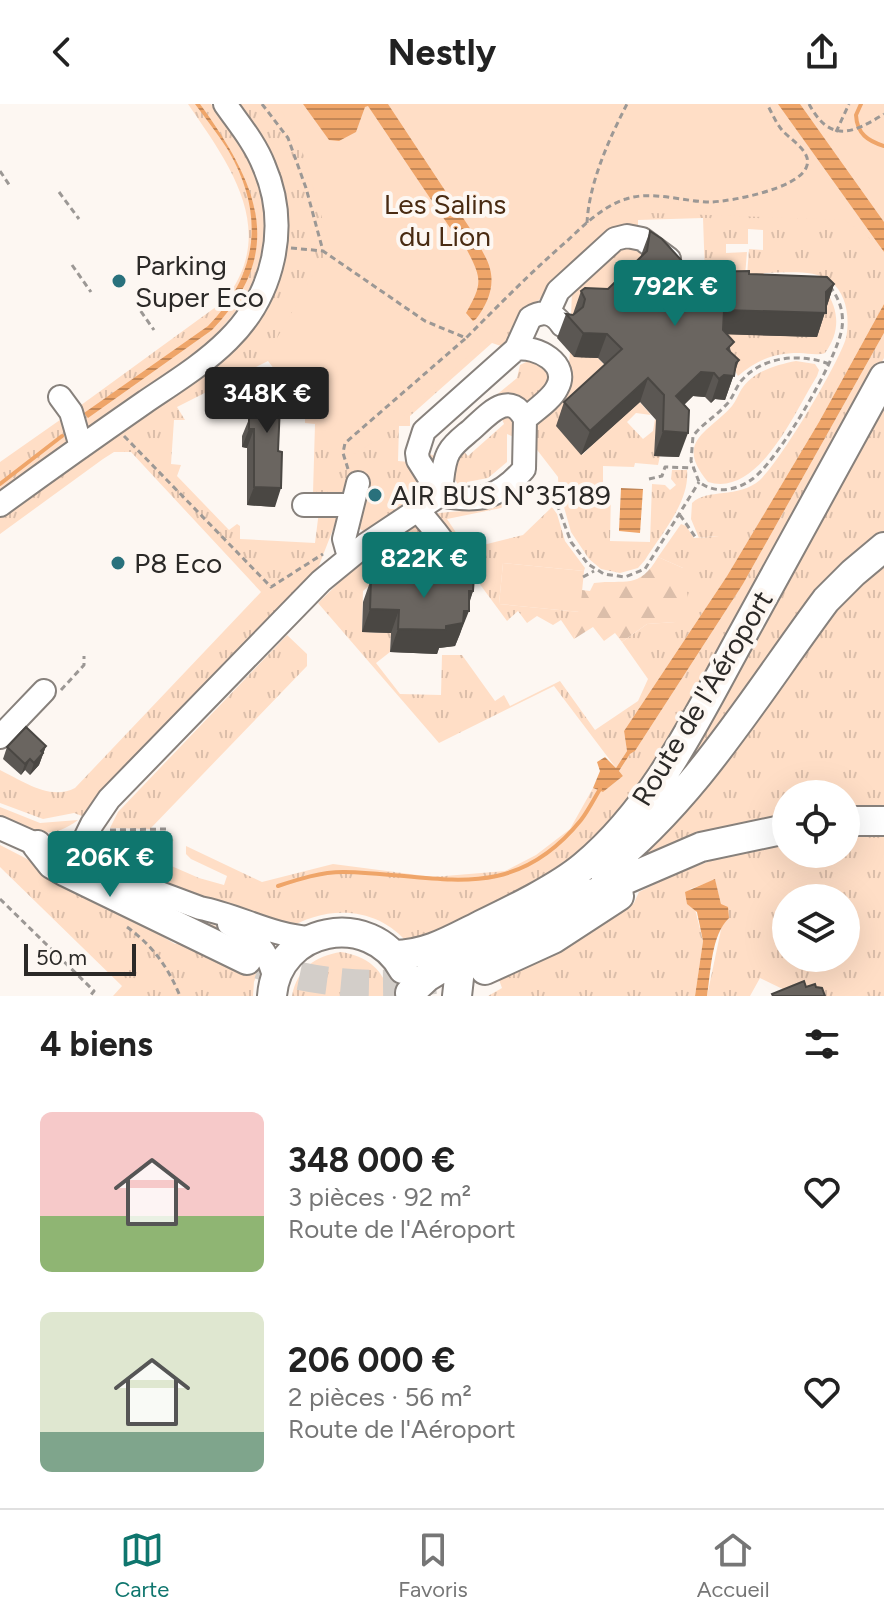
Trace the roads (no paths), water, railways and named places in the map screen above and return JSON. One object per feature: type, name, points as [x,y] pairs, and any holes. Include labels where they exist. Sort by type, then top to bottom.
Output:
[{"type":"main road","name":"Route de l'Aéroport","points":[[394,955],[420,953],[489,921],[583,867],[617,832],[652,789],[692,725],[884,377]]},
{"type":"main road","points":[[489,921],[591,878],[653,827],[719,750],[826,600],[884,547]]},
{"type":"main road","points":[[860,821],[884,821]]},
{"type":"main road","points":[[457,996],[460,969],[477,962],[548,913],[701,847],[772,832]]},
{"type":"main road","points":[[37,845],[52,864],[66,872],[247,960]]},
{"type":"main road","points":[[273,988],[288,955],[311,938],[337,931],[371,937],[394,955],[407,979],[410,995]]},
{"type":"main road","points":[[410,995],[427,977],[477,962]]},
{"type":"street","points":[[0,505],[205,360],[240,328],[264,288],[273,266],[276,246],[271,183],[257,150],[225,104]]},
{"type":"street","points":[[525,419],[558,387],[558,291],[615,239],[634,237],[649,242],[689,277]]},
{"type":"street","points":[[381,535],[417,582],[436,585],[450,580],[455,571],[454,559],[429,503],[418,460],[419,441],[424,431],[516,349],[530,318],[542,313],[557,327]]},
{"type":"street","points":[[516,349],[538,351],[558,368]]},
{"type":"street","points":[[60,397],[71,412],[81,447]]},
{"type":"street","points":[[74,861],[92,824],[109,799],[347,551],[381,535],[429,503],[498,494],[524,469],[525,419],[518,408],[500,406],[453,446],[429,503]]},
{"type":"street","points":[[347,551],[352,505],[358,483]]},
{"type":"street","points":[[304,505],[352,505]]},
{"type":"street","points":[[0,737],[44,691]]},
{"type":"street","points":[[0,828],[74,861],[200,908],[273,932],[311,938]]},
{"type":"street","points":[[200,908],[246,934],[263,948],[271,963],[273,988]]},
{"type":"waterway","points":[[861,104],[856,115],[861,132],[884,146]]},
{"type":"waterway","points":[[0,484],[62,436]]},
{"type":"waterway","points":[[278,886],[335,872],[441,879],[499,875],[527,865],[554,848],[581,820],[600,789]]},
{"type":"tunnel","points":[[259,965],[346,983],[391,984],[435,980]]},
{"type":"place","name":"Parking Super Eco","points":[[119,281]]},
{"type":"place","name":"AIR BUS N°35189","points":[[375,495]]},
{"type":"place","name":"P8 Eco","points":[[118,563]]},
{"type":"park label","name":"Les Salins du Lion","points":[[445,220]]}]
